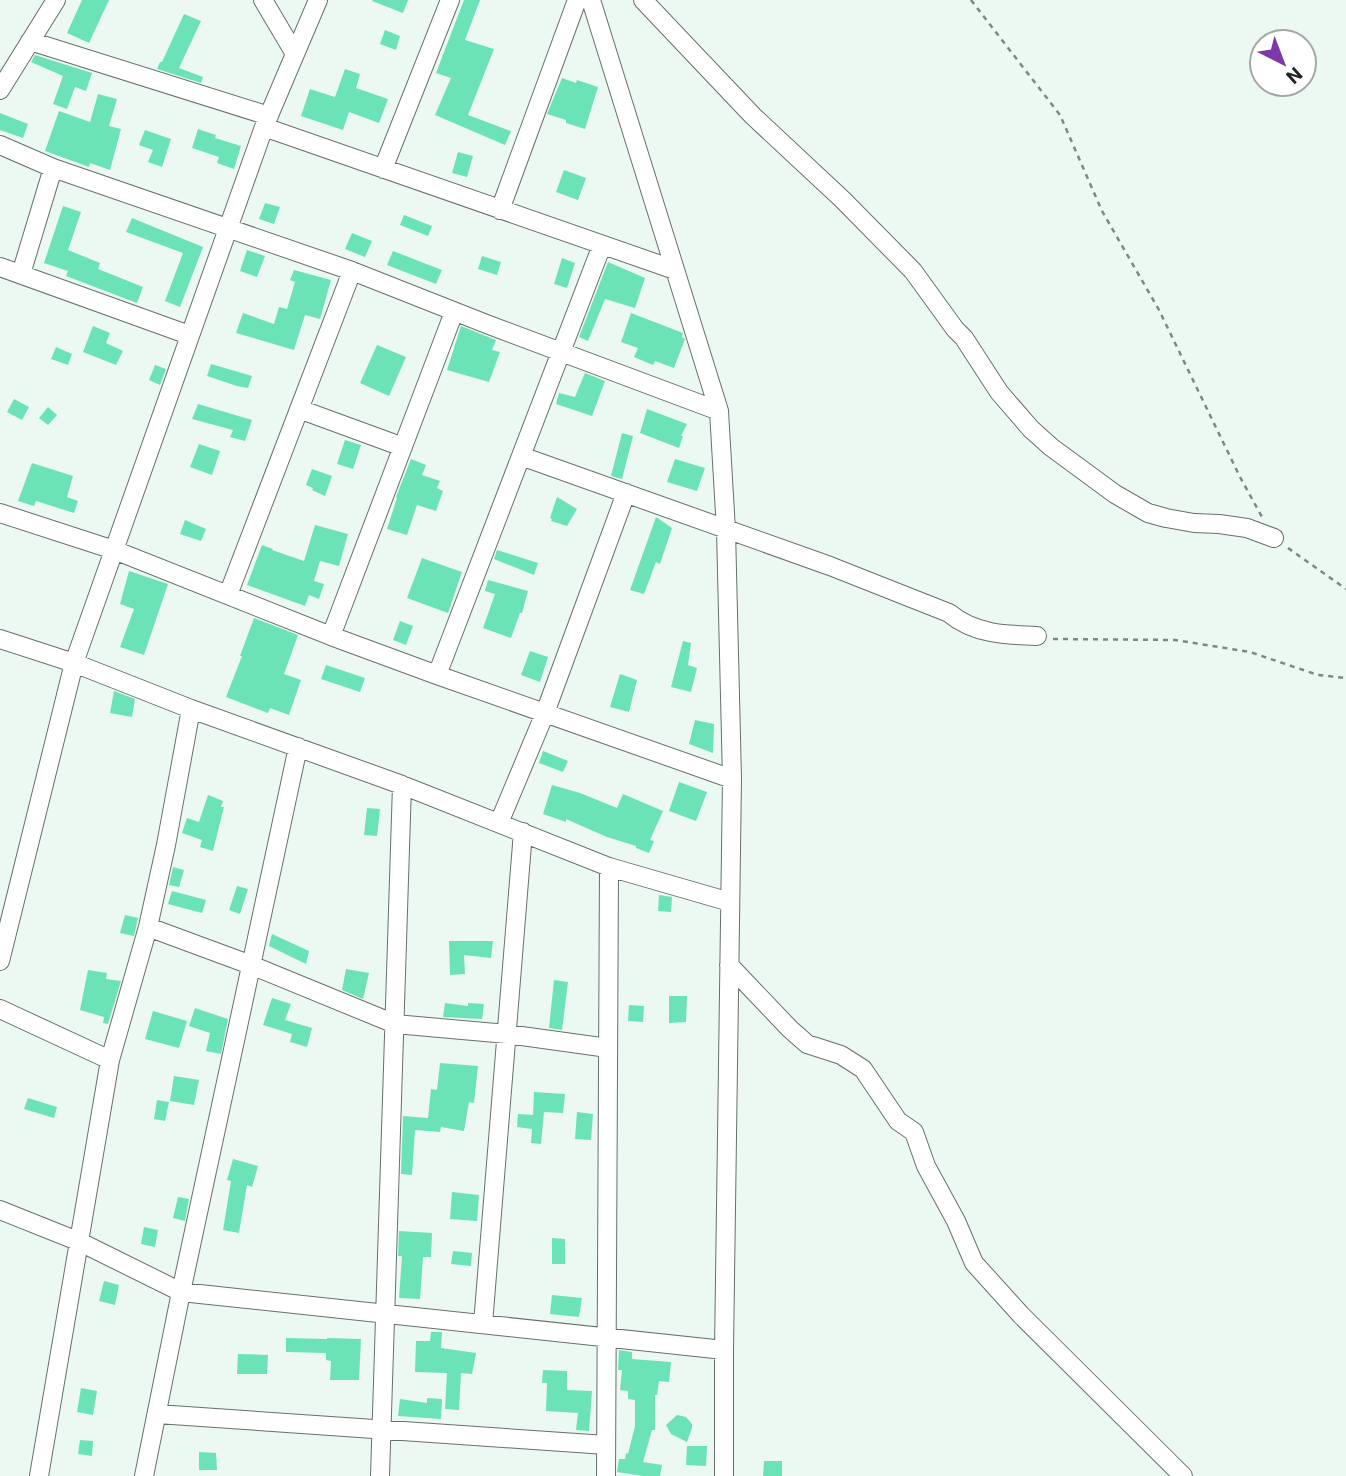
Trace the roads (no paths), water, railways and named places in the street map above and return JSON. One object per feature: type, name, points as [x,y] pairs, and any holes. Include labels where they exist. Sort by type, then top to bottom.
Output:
[{"type":"street","points":[[0,90],[56,0]]},
{"type":"street","points":[[263,0],[295,54]]},
{"type":"street","points":[[0,961],[7,902],[74,663],[267,122],[318,0]]},
{"type":"street","points":[[383,169],[450,0]]},
{"type":"street","points":[[500,210],[577,0]]},
{"type":"street","points":[[591,0],[719,411],[726,530],[732,779],[724,1476]]},
{"type":"street","points":[[643,0],[753,116],[842,199],[913,271],[964,338],[999,392],[1031,429],[1051,447],[1115,494],[1148,513],[1194,523],[1247,528],[1273,538]]},
{"type":"street","points":[[30,41],[267,122],[383,169],[675,270]]},
{"type":"street","points":[[0,145],[54,168],[352,271],[719,411]]},
{"type":"street","points":[[21,274],[54,168]]},
{"type":"street","points":[[437,675],[602,245]]},
{"type":"street","points":[[0,267],[189,335]]},
{"type":"street","points":[[228,595],[352,271]]},
{"type":"street","points":[[331,636],[454,312]]},
{"type":"street","points":[[299,409],[403,447]]},
{"type":"street","points":[[521,456],[907,596],[981,630],[1008,636],[1037,636]]},
{"type":"street","points":[[499,823],[545,713],[626,493]]},
{"type":"street","points":[[0,513],[114,550],[331,636],[732,779]]},
{"type":"street","points":[[0,639],[74,663],[191,709],[402,785],[609,867],[730,902]]},
{"type":"street","points":[[39,1476],[110,1060],[148,928],[191,709]]},
{"type":"street","points":[[144,1476],[298,747]]},
{"type":"street","points":[[380,1476],[402,785]]},
{"type":"street","points":[[483,1324],[523,832]]},
{"type":"street","points":[[606,1476],[609,867]]},
{"type":"street","points":[[148,928],[251,965],[395,1024],[507,1034],[608,1048]]},
{"type":"street","points":[[729,965],[807,1044],[841,1055],[863,1069],[898,1121],[914,1132],[926,1166],[956,1221],[974,1263],[1021,1315],[1182,1476]]},
{"type":"street","points":[[0,1009],[110,1060]]},
{"type":"street","points":[[0,1210],[80,1242],[181,1292],[724,1350]]},
{"type":"street","points":[[157,1414],[606,1445]]}]
